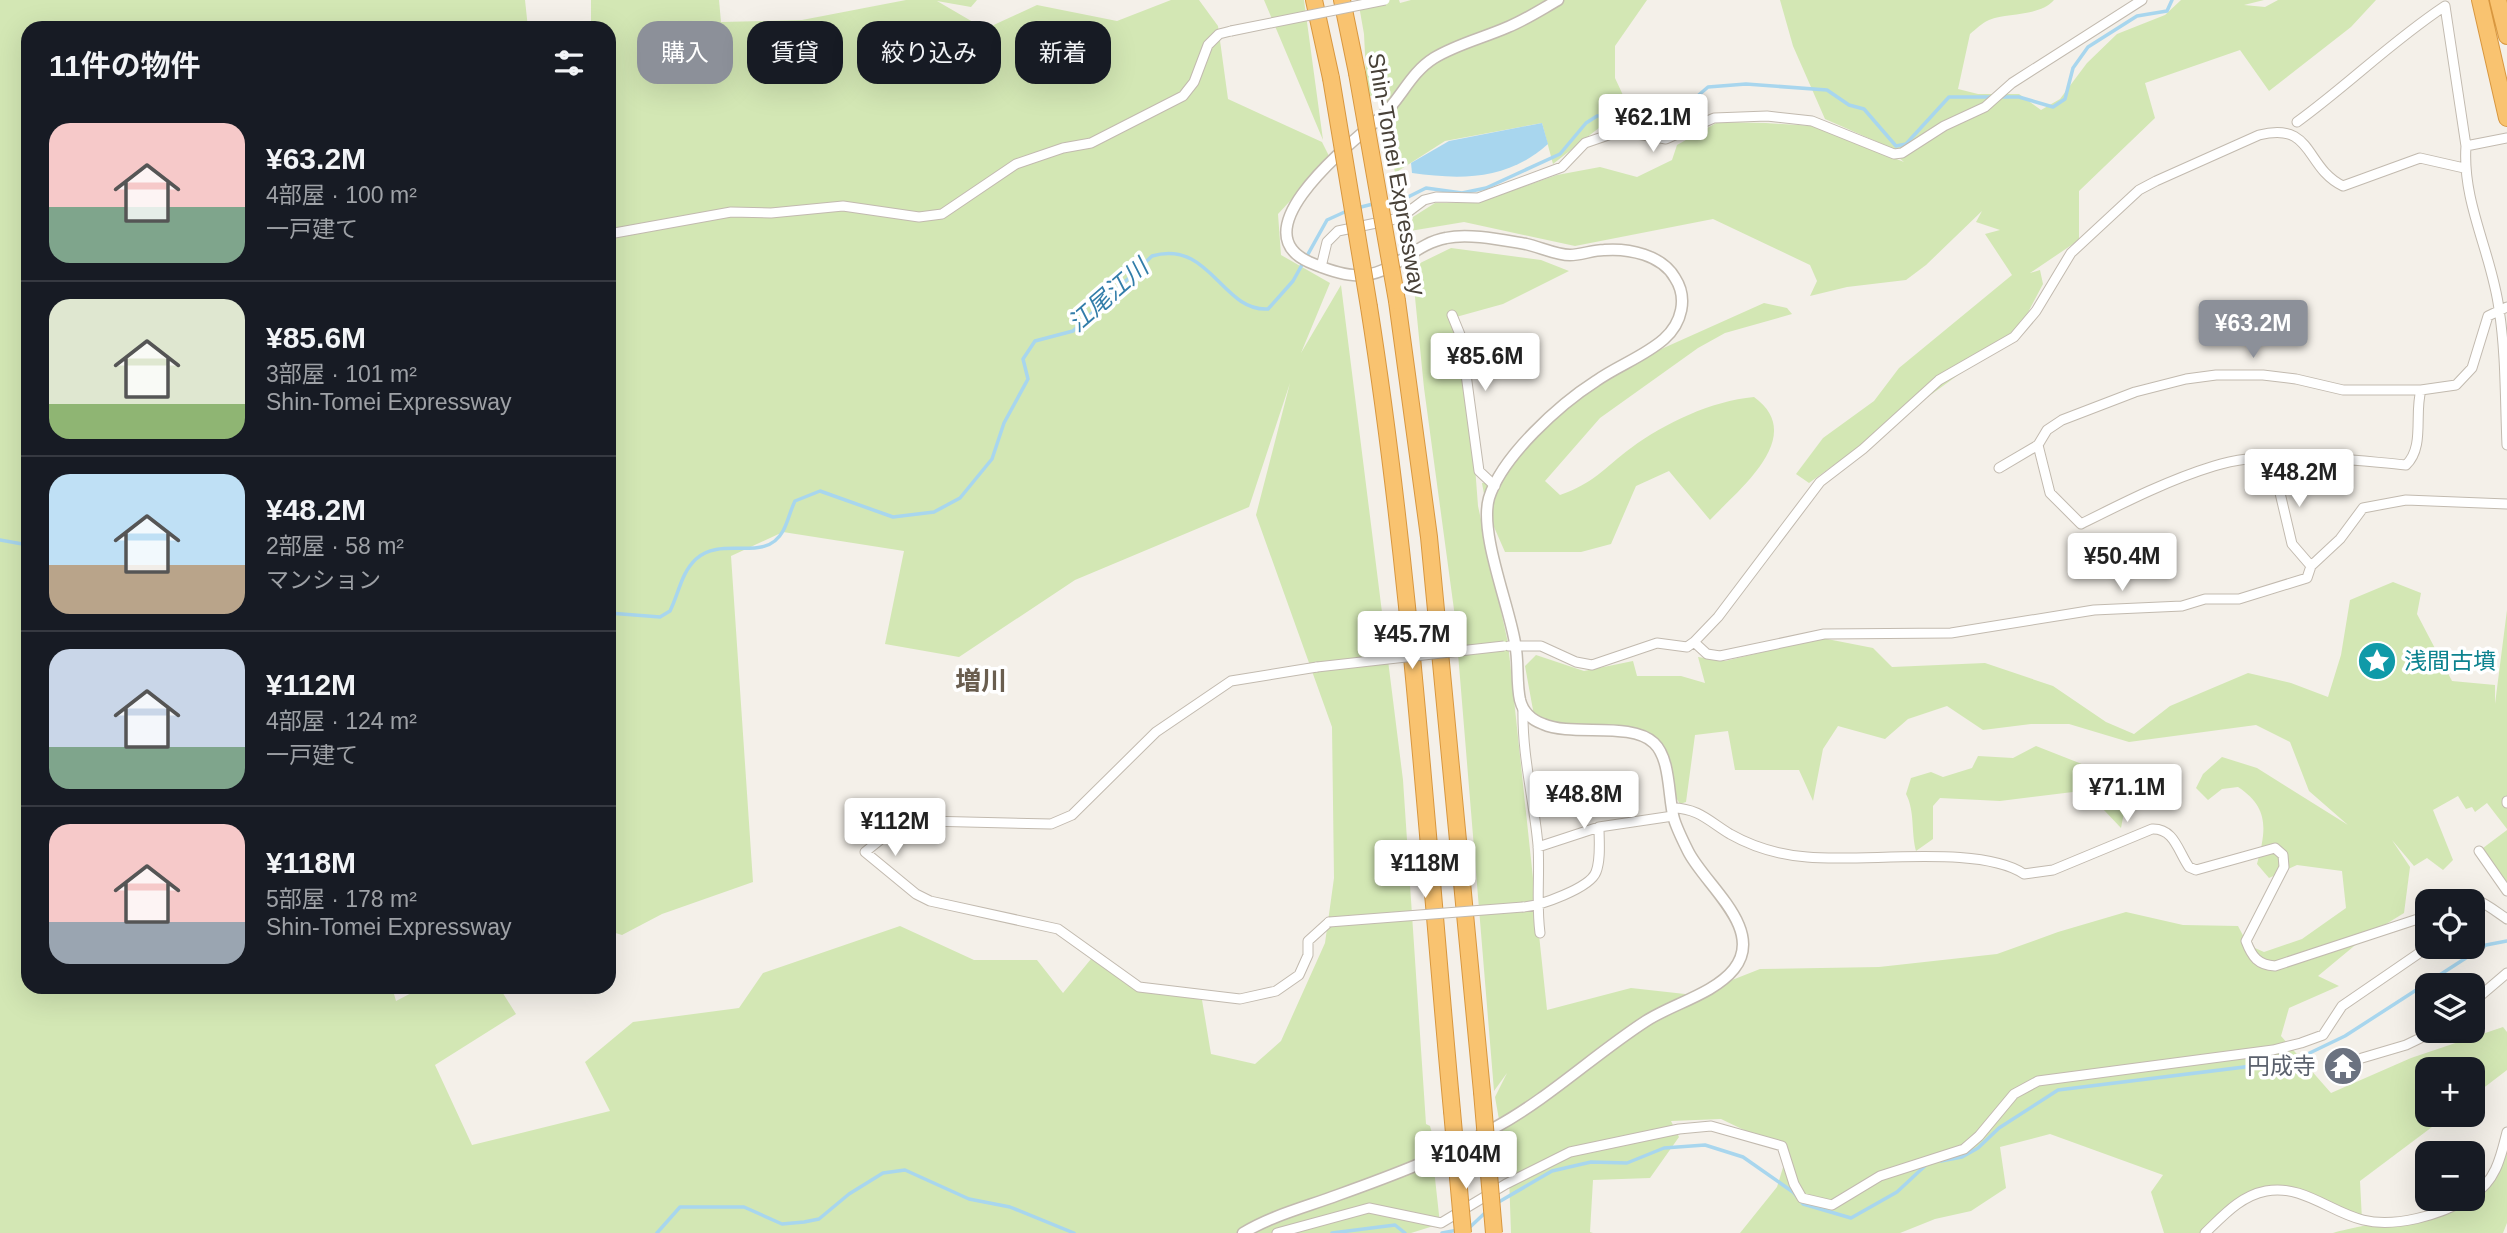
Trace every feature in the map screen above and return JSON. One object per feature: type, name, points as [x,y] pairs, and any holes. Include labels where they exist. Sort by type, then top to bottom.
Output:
[{"type":"highway","points":[[1314,0],[1331,78],[1387,417],[1401,544],[1463,1233]]},
{"type":"highway","name":"Shin-Tomei Expressway","points":[[1342,0],[1396,301],[1429,537],[1494,1233]]},
{"type":"highway","points":[[2480,0],[2507,118]]},
{"type":"highway","points":[[2498,0],[2507,36]]},
{"type":"street","points":[[616,233],[731,212],[771,213],[843,206],[919,217],[942,214],[1016,164],[1063,148],[1091,143],[1183,96],[1194,82],[1208,44],[1219,34],[1385,0]]},
{"type":"street","points":[[1540,933],[1536,906],[1538,847],[1522,738],[1524,709],[1516,645],[1485,517],[1495,486],[1519,450],[1560,407],[1595,381],[1663,341],[1680,318],[1683,299],[1679,284],[1671,270],[1659,260],[1635,253],[1609,249],[1569,255],[1526,244],[1453,236],[1438,239],[1377,274],[1357,276],[1321,267],[1295,255],[1285,242],[1285,221],[1303,194],[1349,142],[1387,111],[1412,76],[1429,61],[1461,43],[1510,26],[1558,0]]},
{"type":"street","points":[[1321,267],[1327,242],[1338,231],[1400,218],[1424,200],[1436,197],[1460,200],[1478,198],[1533,179],[1562,167],[1586,143],[1601,135],[1628,131],[1666,139],[1714,118],[1767,116],[1812,121],[1894,155],[1902,153],[1944,126],[1990,102],[2004,90],[2142,0]]},
{"type":"street","points":[[2297,122],[2331,97],[2363,66],[2445,6],[2469,146],[2465,168],[2472,210],[2504,308],[2507,445]]},
{"type":"street","points":[[1599,827],[1596,872],[1590,881],[1536,906],[1329,922],[1308,941],[1308,955],[1299,975],[1276,991],[1240,999],[1139,987],[1058,929],[930,901],[916,894],[865,852],[890,832],[926,821],[1051,824],[1072,815],[1156,733],[1231,681],[1317,667],[1516,645],[1541,646],[1576,662],[1592,665],[1657,643],[1687,646],[1718,617],[1820,482],[1863,449],[1939,380],[2014,337],[2036,311],[2071,253],[2139,190],[2259,135],[2277,130],[2288,131],[2297,136],[2330,180],[2343,186],[2393,165],[2420,158],[2465,168]]},
{"type":"street","points":[[2469,146],[2507,138]]},
{"type":"street","points":[[1999,468],[2038,445],[2047,430],[2089,407],[2135,392],[2216,374],[2296,379],[2343,390],[2421,390],[2456,384],[2465,378],[2472,368],[2488,316],[2504,308]]},
{"type":"street","points":[[1452,315],[1461,337],[1479,471],[1495,486]]},
{"type":"street","points":[[2038,445],[2049,493],[2081,524],[2125,502],[2215,466],[2272,459],[2322,458],[2406,465],[2418,448],[2416,408],[2421,390]]},
{"type":"street","points":[[2272,459],[2292,544],[2311,566]]},
{"type":"street","points":[[1694,642],[1707,654],[1720,656],[1824,634],[1951,633],[2094,610],[2182,606],[2205,599],[2239,598],[2307,578],[2311,566],[2340,539],[2363,508],[2406,500],[2507,504]]},
{"type":"street","points":[[1243,1233],[1264,1220],[1403,1170],[1498,1126],[1649,1019],[1732,972],[1743,946],[1741,929],[1733,913],[1688,853],[1673,812],[1662,755],[1649,738],[1635,734],[1549,727],[1535,721],[1524,709]]},
{"type":"street","points":[[1538,847],[1599,827],[1694,810],[1730,833],[1780,853],[1808,858],[1952,858],[2012,866],[2024,874],[2053,870],[2152,829],[2164,829],[2171,835],[2189,867],[2196,870],[2275,848],[2283,855],[2284,867],[2246,941],[2254,959],[2266,966],[2275,966],[2415,920]]},
{"type":"street","points":[[2479,851],[2506,887]]},
{"type":"street","points":[[2485,906],[2507,919]]},
{"type":"street","points":[[1277,1233],[1369,1208],[1441,1223],[1506,1184],[1570,1152],[1679,1129],[1711,1126],[1782,1146],[1794,1184],[1802,1198],[1832,1205],[1880,1176],[1964,1149],[1979,1136],[2014,1094],[2038,1082],[2273,1050],[2323,1034],[2342,1006],[2415,956]]},
{"type":"street","points":[[2485,992],[2507,973]]},
{"type":"street","points":[[2362,1058],[2415,1041]]},
{"type":"street","points":[[2485,1185],[2500,1162],[2507,1132]]},
{"type":"street","points":[[2205,1233],[2238,1202],[2267,1190],[2292,1190],[2364,1221],[2398,1222],[2443,1211]]},
{"type":"green space","points":[[0,0],[525,0],[527,21],[21,21],[21,994],[394,994],[396,1001],[410,994],[503,994],[516,1014],[435,1065],[472,1145],[610,1111],[585,1062],[633,1022],[739,1008],[763,973],[900,926],[974,960],[1037,960],[1063,993],[1091,959],[1139,987],[1202,1000],[1211,1054],[1255,1064],[1281,1041],[1325,943],[1334,878],[1332,727],[1256,515],[1290,383],[1249,507],[1075,580],[959,657],[885,644],[904,551],[783,532],[731,556],[753,882],[662,914],[622,935],[616,933],[616,21],[591,21],[591,0],[719,0],[721,21],[637,21],[637,84],[733,84],[733,22],[747,21],[747,84],[843,84],[843,21],[762,21],[802,20],[906,0],[977,0],[971,7],[937,1],[971,21],[857,21],[857,84],[1001,84],[1001,22],[1037,5],[1117,21],[1171,0],[1199,0],[1218,26],[1228,99],[1322,142],[1330,158],[1278,214],[1281,255],[1330,283],[1301,353],[1341,285],[1403,780],[1426,1124],[1430,1126],[1435,1144],[1433,1160],[1440,1224],[1411,1233],[0,1233]]},
{"type":"green space","points":[[1264,0],[1304,0],[1323,140]]},
{"type":"green space","points":[[1358,0],[1399,0],[1400,3],[1411,0],[1647,0],[1615,46],[1615,78],[1629,108],[1662,132],[1647,132],[1609,120],[1553,164],[1542,123],[1445,141],[1395,173],[1381,96],[1367,96],[1364,34]]},
{"type":"green space","points":[[1780,0],[2054,0],[2032,12],[1989,20],[1970,34],[1958,89],[1978,94],[2019,94],[2041,110],[2060,99],[2087,63],[2117,34],[2165,15],[2181,0],[2264,0],[2244,5],[2265,7],[2278,0],[2376,0],[2351,27],[2269,91],[2240,50],[2145,83],[2155,118],[2079,191],[2079,240],[2030,273],[2040,270],[2043,284],[2024,320],[2005,341],[1809,483],[1796,474],[1823,438],[1874,401],[1899,368],[2012,275],[1985,234],[2000,230],[1976,222],[1982,211],[1926,265],[1906,280],[1847,287],[1810,296],[1817,281],[1810,265],[1713,219],[1575,246],[1464,222],[1404,232],[1405,222],[1435,203],[1476,203],[1557,175],[1600,167],[1637,177],[1672,160],[1677,145],[1718,122],[1814,126],[1904,162],[1882,144],[1825,119],[1793,46]]},
{"type":"green space","points":[[1451,248],[1541,260],[1569,271],[1503,304],[1456,317],[1470,400],[1478,506],[1508,643],[1547,1010],[1631,988],[1694,995],[1760,969],[1879,967],[1997,954],[2126,912],[2183,925],[2238,926],[2248,945],[2264,952],[2302,939],[2346,908],[2342,871],[2297,865],[2269,878],[2257,864],[2263,821],[2256,803],[2238,787],[2222,789],[2208,800],[2196,788],[2203,774],[2222,757],[2257,768],[2348,825],[2309,791],[2290,742],[2256,725],[2129,742],[2069,724],[2031,724],[1983,730],[1947,706],[1908,719],[1885,739],[1838,726],[1823,749],[1813,801],[1799,770],[1735,770],[1728,731],[1695,735],[1686,802],[1680,804],[1668,785],[1656,740],[1535,721],[1525,666],[1536,655],[1584,671],[1633,661],[1637,676],[1681,676],[1705,683],[1698,657],[1725,661],[1822,638],[1873,648],[1892,667],[1985,663],[2053,686],[2106,722],[2134,734],[2170,706],[2248,673],[2291,683],[2328,697],[2341,655],[2350,600],[2393,582],[2421,593],[2417,614],[2452,681],[2495,685],[2495,704],[2507,610],[2507,829],[2487,803],[2475,812],[2472,807],[2466,809],[2458,796],[2433,810],[2453,860],[2443,870],[2427,858],[2414,866],[2392,840],[2410,867],[2404,913],[2365,937],[2318,976],[2339,986],[2289,1008],[2281,1036],[2331,1093],[2411,1058],[2456,1043],[2485,1043],[2485,1033],[2503,1027],[2507,1032],[2507,1070],[2485,1087],[2485,1057],[2415,1057],[2415,1127],[2432,1127],[2360,1181],[2362,1220],[2290,1189],[2238,1200],[2203,1233],[2164,1233],[2151,1192],[2163,1175],[2050,1134],[2000,1147],[2006,1188],[1971,1211],[1935,1219],[1900,1233],[1740,1233],[1777,1187],[1788,1151],[1721,1119],[1671,1121],[1679,1137],[1650,1178],[1593,1180],[1590,1232],[1593,1233],[1511,1233],[1509,1176],[1495,1097],[1507,1073],[1494,1091],[1455,617],[1424,388],[1412,267]]},
{"type":"green space","points":[[1764,303],[1787,308],[1792,314],[1725,333],[1698,348],[1600,418],[1545,481],[1560,495],[1590,480],[1644,439],[1674,422],[1721,403],[1754,397],[1769,412],[1774,428],[1771,445],[1751,478],[1710,520],[1669,471],[1636,486],[1611,544],[1581,552],[1505,552],[1487,511],[1482,483],[1498,481],[1565,403],[1610,372]]},
{"type":"green space","points":[[2036,746],[2092,768],[2123,788],[2127,785],[2155,798],[2126,802],[2121,828],[2103,809],[2073,792],[2000,801],[1940,798],[1933,806],[1933,839],[1916,851],[1911,807],[1906,794],[1911,778],[1931,772],[1943,777],[1972,768],[1978,756],[2013,758]]},
{"type":"green space","points":[[2507,830],[2507,881],[2501,882],[2479,851]]},
{"type":"green space","points":[[2507,1136],[2507,1223],[2503,1233],[2333,1233],[2434,1211],[2485,1211],[2485,1181]]},
{"type":"water","points":[[1542,123],[1548,144],[1517,165],[1484,175],[1412,173],[1411,163],[1449,141]]},
{"type":"waterway","name":"江尾江川","points":[[1384,202],[1404,199],[1426,188],[1462,193],[1486,188],[1560,154],[1586,123],[1597,116],[1669,115],[1679,112],[1708,87],[1746,84],[1827,90],[1849,105],[1864,109],[1896,146],[1906,144],[1949,97],[2019,97],[2053,107],[2065,99],[2073,68],[2088,47],[2137,16],[2167,11],[2172,0]]},
{"type":"waterway","name":"江尾江川","points":[[1357,208],[1377,203]]},
{"type":"waterway","name":"江尾江川","points":[[616,614],[660,617],[670,611],[684,577],[696,559],[706,552],[718,549],[754,548],[775,541],[785,528],[795,501],[820,491],[893,517],[934,512],[960,498],[992,459],[1004,423],[1028,379],[1023,359],[1035,341],[1073,331],[1152,256],[1172,254],[1188,258],[1202,266],[1239,300],[1252,307],[1268,309],[1293,281],[1327,220],[1349,210]]},
{"type":"waterway","name":"江尾江川","points":[[0,540],[21,544]]},
{"type":"waterway","points":[[1941,1161],[1962,1157],[1978,1148],[1999,1128],[2058,1090],[2293,1061],[2345,1036],[2486,945],[2507,941]]},
{"type":"waterway","points":[[1497,1203],[1552,1171],[1591,1162],[1627,1163],[1664,1148],[1705,1145],[1743,1157],[1793,1192],[1803,1204],[1851,1218],[1897,1192],[1927,1164]]},
{"type":"waterway","points":[[657,1233],[680,1207],[744,1207],[782,1224],[819,1219],[849,1194],[883,1173],[905,1170],[969,1199],[1010,1207],[1074,1233]]},
{"type":"waterway","points":[[1469,1228],[1486,1212]]},
{"type":"waterway","points":[[1332,1233],[1395,1225],[1405,1233]]},
{"type":"waterway","points":[[1442,1233],[1458,1230]]},
{"type":"place","name":"浅間古墳","points":[[2377,661]]},
{"type":"place","name":"円成寺","points":[[2343,1066]]},
{"type":"district","name":"増川","points":[[981,681]]}]
